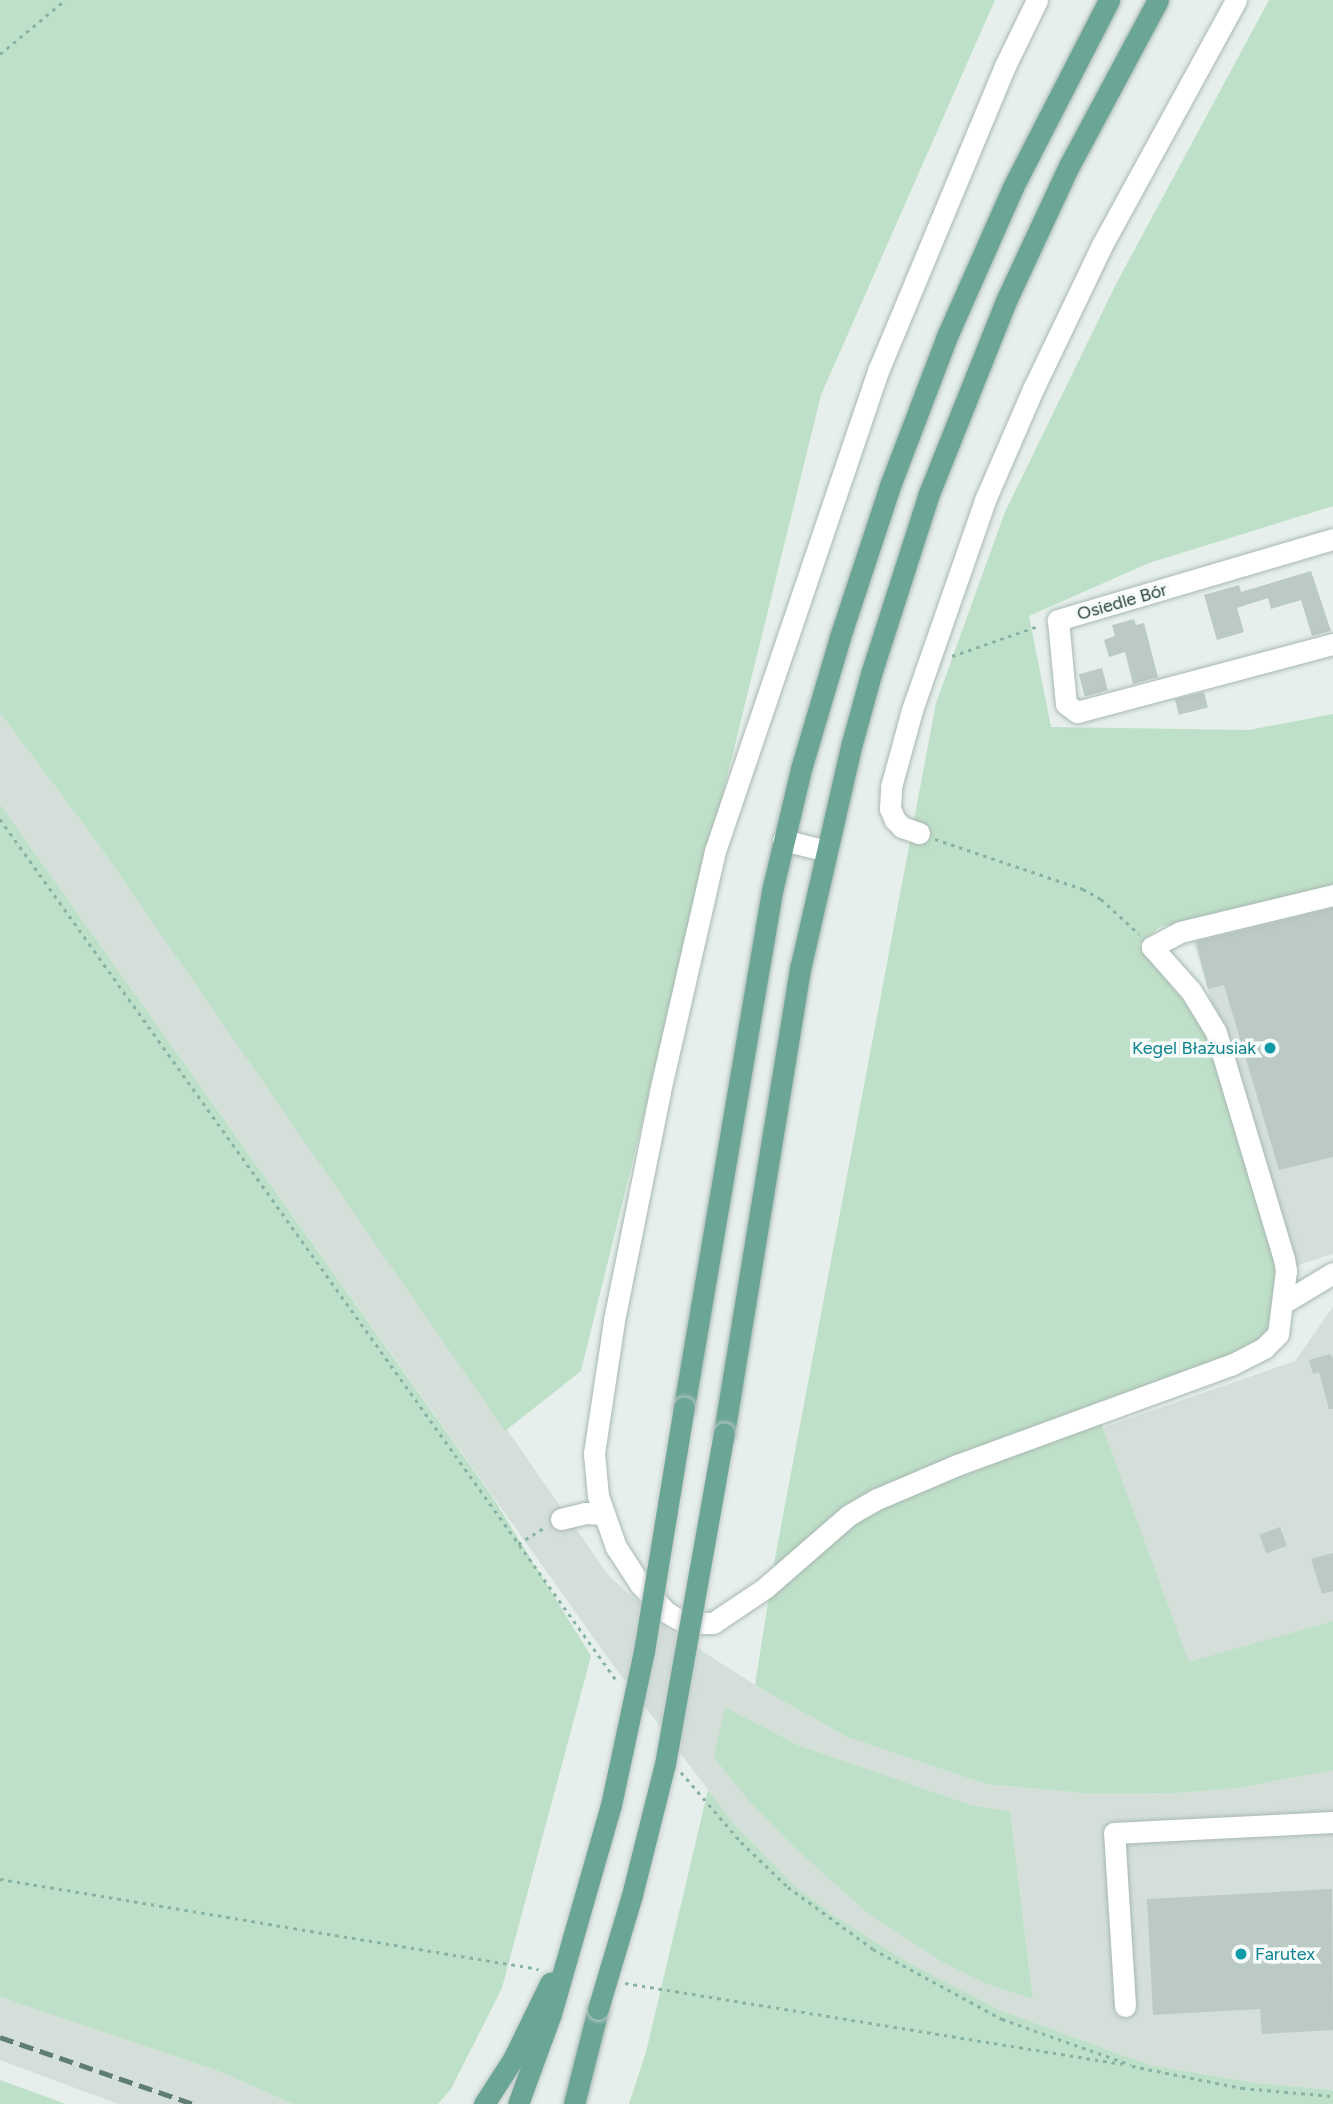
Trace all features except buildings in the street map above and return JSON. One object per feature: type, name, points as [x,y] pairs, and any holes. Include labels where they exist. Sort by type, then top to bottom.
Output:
[{"type":"main road","points":[[518,2104],[551,2014],[577,1927],[628,1731],[747,1026],[783,840],[840,637],[918,408],[1013,187],[1109,0]]},
{"type":"main road","points":[[575,2104],[597,2009],[632,1895],[665,1764],[724,1433],[801,965],[852,743],[928,496],[1005,303],[1069,166],[1158,0]]},
{"type":"main road","points":[[484,2104],[513,2059],[577,1927]]},
{"type":"street","points":[[1037,0],[1005,65],[879,368],[715,851],[660,1092],[614,1321],[594,1453],[603,1514],[626,1564],[666,1612],[685,1623],[713,1623],[765,1588],[849,1514],[877,1499],[957,1465],[1231,1365],[1264,1348],[1278,1334],[1286,1271],[1284,1259],[1216,1032],[1191,991],[1152,947],[1180,932],[1333,895]]},
{"type":"street","points":[[919,833],[902,827],[890,809],[895,774],[927,667],[985,500],[1034,387],[1102,245],[1236,0]]},
{"type":"street","name":"Osiedle Bór","points":[[1333,540],[1058,620],[1066,704],[1077,712],[1333,644]]},
{"type":"street","points":[[783,840],[827,851]]},
{"type":"street","points":[[1283,1303],[1333,1273]]},
{"type":"street","points":[[561,1520],[585,1513],[603,1514]]},
{"type":"street","points":[[1125,2006],[1114,1833],[1333,1822]]},
{"type":"street","points":[[563,2104],[597,2009]]},
{"type":"path","points":[[0,54],[65,0]]},
{"type":"path","points":[[927,667],[1058,620]]},
{"type":"path","points":[[0,819],[517,1545],[622,1688]]},
{"type":"path","points":[[919,833],[1083,889],[1116,911],[1152,947]]},
{"type":"path","points":[[517,1545],[561,1520]]},
{"type":"path","points":[[674,1762],[741,1842],[788,1887],[873,1949],[1002,2019],[1131,2065],[1242,2088],[1333,2096]]},
{"type":"shaded area","points":[[0,713],[99,845],[609,1576],[668,1629],[755,1685],[845,1736],[985,1784],[1093,1794],[1178,1793],[1239,1788],[1333,1770],[1333,2090],[1256,2083],[1150,2065],[1002,2011],[909,1963],[836,1917],[795,1886],[735,1825],[613,1665],[0,804]],"holes":[[[725,1707],[798,1745],[974,1806],[1010,1811],[1033,1998],[989,1985],[942,1962],[866,1912],[797,1850]]]},
{"type":"shaded area","name":"Kegel Błażusiak","points":[[1333,899],[1333,1254],[1292,1267],[1191,934]]},
{"type":"shaded area","points":[[1333,1307],[1333,1621],[1189,1663],[1102,1428],[1295,1361]]},
{"type":"shaded area","points":[[0,1997],[221,2072],[293,2104],[118,2104],[0,2060]]},
{"type":"green space","points":[[0,0],[995,0],[821,395],[581,1371],[505,1431],[99,845],[0,713]]},
{"type":"green space","points":[[1269,0],[1333,0],[1333,506],[1149,563],[1029,616],[1051,727],[1249,730],[1333,714],[1333,892],[1159,927],[1139,945],[1210,1034],[1279,1278],[1268,1334],[1231,1355],[1095,1407],[1189,1662],[1333,1621],[1333,1770],[1239,1788],[1178,1793],[1093,1794],[985,1784],[845,1736],[755,1685],[775,1558],[936,703],[1005,512],[1116,284]]},
{"type":"green space","points":[[0,804],[492,1496],[591,1656],[502,1988],[451,2089],[438,2104],[293,2104],[221,2072],[0,1997]]},
{"type":"green space","points":[[725,1707],[798,1745],[974,1806],[1010,1811],[1033,1999],[989,1985],[942,1962],[866,1912],[797,1850],[749,1801],[714,1757]]},
{"type":"green space","points":[[708,1790],[735,1825],[795,1886],[836,1917],[909,1963],[1002,2011],[1150,2065],[1256,2083],[1333,2090],[1333,2104],[629,2104],[646,2052]]},
{"type":"green space","points":[[0,2080],[66,2104],[0,2104]]},
{"type":"railway","points":[[0,2037],[194,2104]]},
{"type":"place","name":"Kegel Błażusiak","points":[[1270,1048]]},
{"type":"place","name":"Farutex","points":[[1241,1954]]}]
